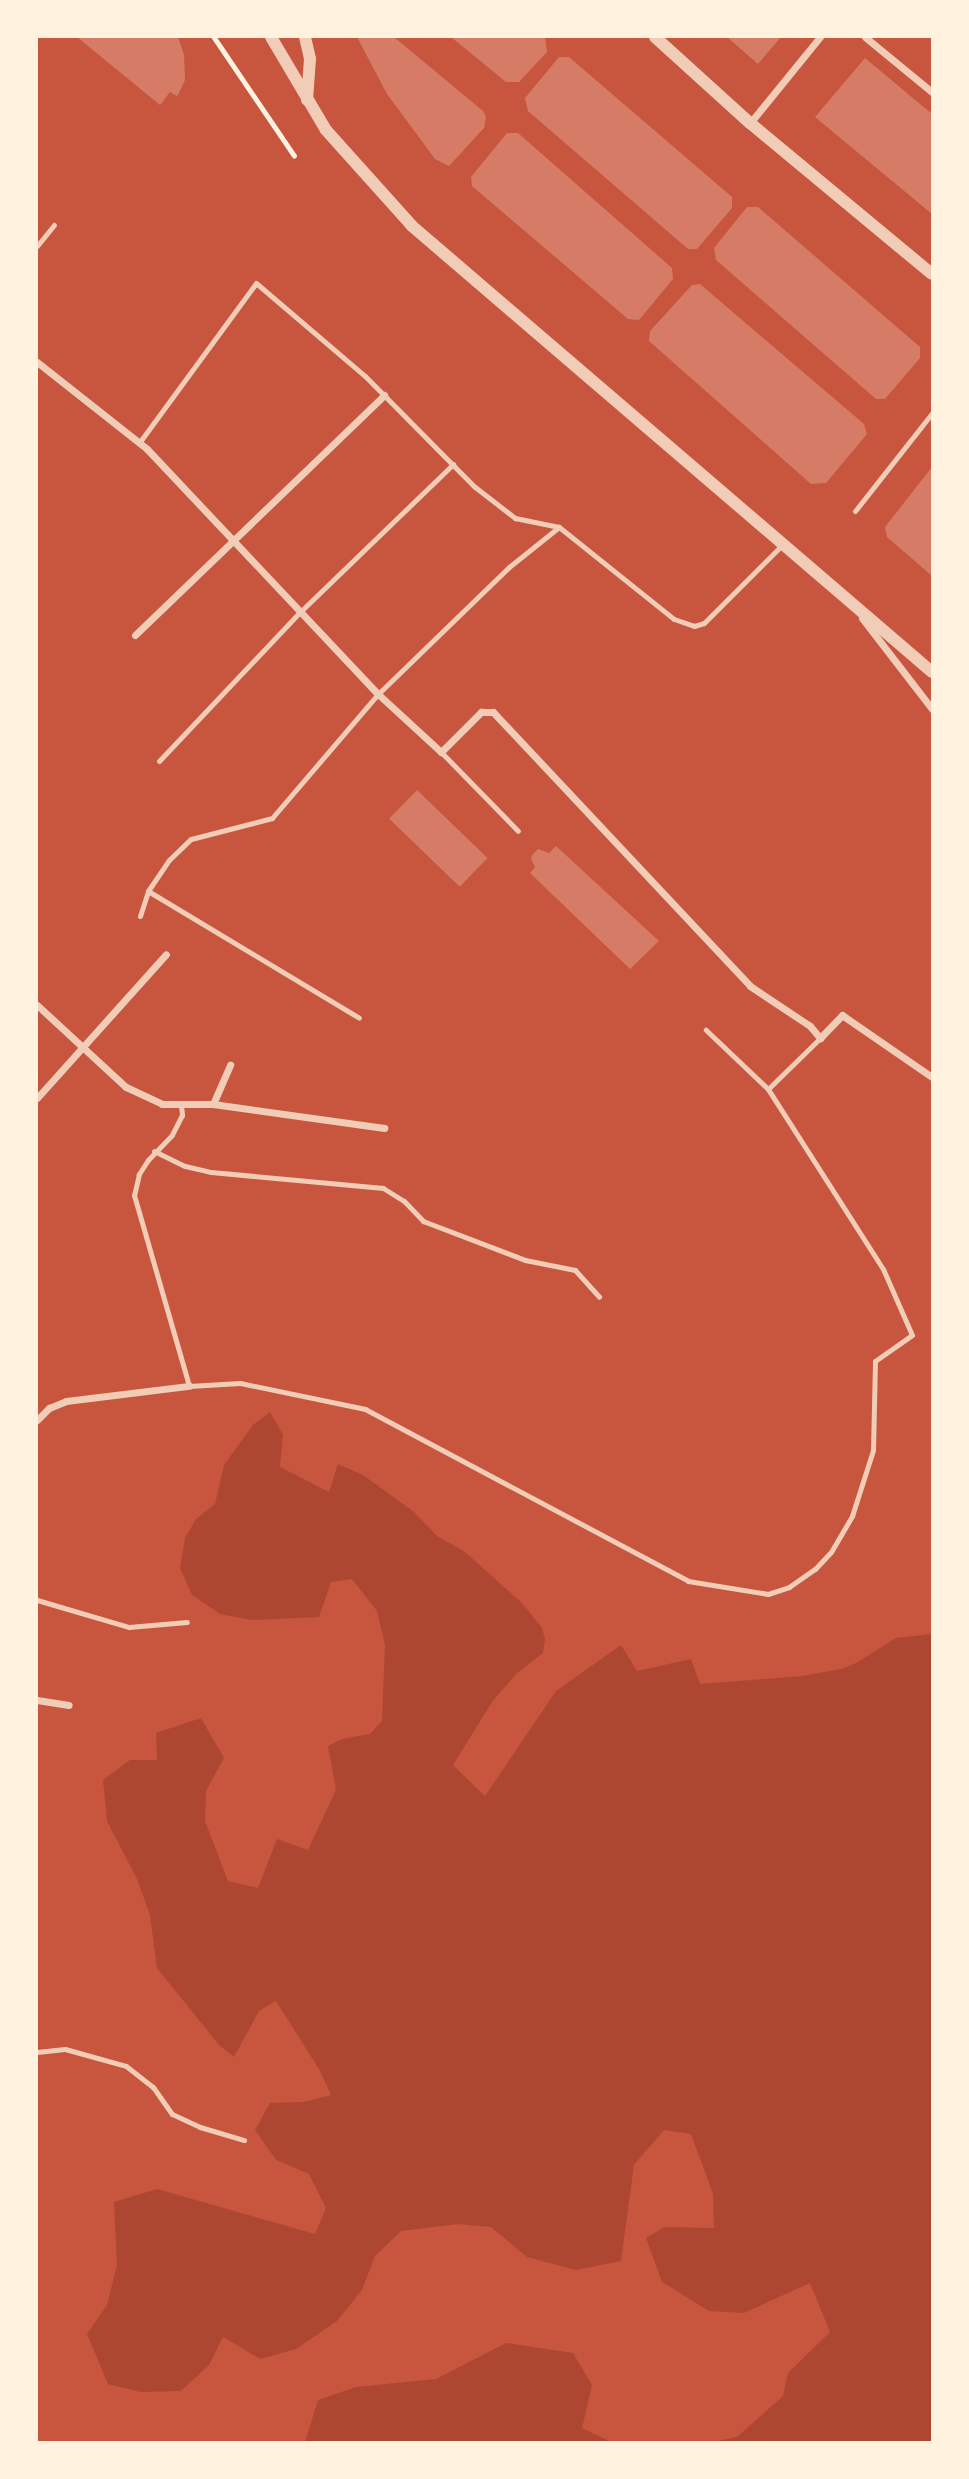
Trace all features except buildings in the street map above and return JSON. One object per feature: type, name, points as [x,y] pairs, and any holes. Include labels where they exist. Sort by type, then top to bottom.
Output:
[{"type":"street","points":[[271,37],[306,101],[326,130],[412,226],[932,673]]},
{"type":"street","points":[[305,37],[310,58],[306,101]]},
{"type":"street","points":[[655,37],[750,123],[932,274]]},
{"type":"street","points":[[750,123],[820,37]]},
{"type":"street","points":[[865,37],[932,92]]},
{"type":"street","points":[[37,362],[139,443],[378,694],[441,752],[481,712],[493,712],[750,986],[810,1026],[820,1038],[842,1015],[932,1077]]},
{"type":"street","points":[[135,635],[384,395]]},
{"type":"street","points":[[849,601],[932,709]]},
{"type":"street","points":[[37,1098],[166,954]]},
{"type":"street","points":[[37,1005],[126,1087],[162,1104],[213,1104],[384,1128]]},
{"type":"street","points":[[213,1104],[230,1065]]},
{"type":"street","points":[[37,1420],[49,1408],[66,1401],[189,1386]]},
{"type":"street","points":[[37,1700],[69,1705]]},
{"type":"lane","points":[[37,246],[54,225]]},
{"type":"lane","points":[[139,443],[256,283],[384,395],[475,487],[515,518],[559,527],[674,619],[694,626],[704,623],[783,544]]},
{"type":"lane","points":[[855,510],[932,413]]},
{"type":"lane","points":[[159,761],[300,612],[453,464]]},
{"type":"lane","points":[[139,916],[148,891],[169,860],[191,839],[272,818],[378,694],[509,567],[559,527]]},
{"type":"lane","points":[[441,752],[519,831]]},
{"type":"lane","points":[[148,891],[359,1018]]},
{"type":"lane","points":[[181,1105],[182,1115],[172,1135],[153,1151],[139,1174],[134,1195],[189,1386],[240,1383],[365,1409],[688,1581],[768,1594],[789,1587],[831,1552],[852,1516],[873,1450],[875,1361],[912,1335],[883,1269],[768,1089],[706,1030]]},
{"type":"lane","points":[[768,1089],[820,1038]]},
{"type":"lane","points":[[153,1151],[185,1166],[211,1172],[383,1188],[404,1201],[423,1221],[525,1260],[575,1270],[599,1297]]},
{"type":"lane","points":[[37,1600],[129,1627],[187,1622]]},
{"type":"lane","points":[[37,2052],[65,2049],[125,2066],[153,2087],[172,2115],[200,2127],[244,2140]]},
{"type":"path","points":[[214,37],[293,155]]},
{"type":"shaded area","points":[[270,1412],[283,1435],[280,1467],[329,1492],[338,1464],[363,1475],[414,1512],[437,1536],[465,1552],[522,1603],[542,1628],[545,1639],[543,1653],[516,1674],[492,1702],[453,1765],[485,1796],[556,1691],[621,1645],[637,1671],[691,1659],[700,1684],[802,1676],[841,1669],[856,1663],[896,1638],[932,1634],[932,2442],[713,2442],[737,2437],[783,2396],[788,2373],[830,2332],[810,2283],[744,2313],[709,2311],[662,2282],[646,2238],[664,2227],[714,2228],[713,2194],[691,2134],[664,2130],[634,2165],[621,2261],[576,2270],[527,2257],[491,2227],[458,2224],[401,2231],[375,2256],[362,2290],[337,2321],[296,2349],[260,2359],[223,2337],[209,2365],[181,2391],[140,2392],[108,2384],[87,2334],[107,2305],[117,2265],[114,2202],[157,2189],[315,2234],[326,2208],[309,2174],[276,2160],[255,2130],[270,2103],[303,2102],[331,2095],[319,2069],[276,2001],[259,2011],[234,2057],[219,2045],[157,1968],[150,1915],[137,1879],[107,1821],[103,1780],[130,1760],[157,1760],[156,1733],[201,1718],[224,1758],[206,1791],[205,1821],[228,1881],[258,1888],[277,1839],[308,1850],[336,1790],[328,1746],[342,1739],[370,1734],[382,1721],[385,1645],[377,1611],[352,1579],[331,1582],[319,1617],[252,1620],[220,1614],[192,1595],[180,1568],[185,1538],[196,1519],[215,1504],[224,1465],[253,1425]]},
{"type":"shaded area","points":[[506,2343],[573,2353],[592,2385],[582,2428],[611,2442],[305,2442],[318,2400],[356,2387],[436,2379]]}]
